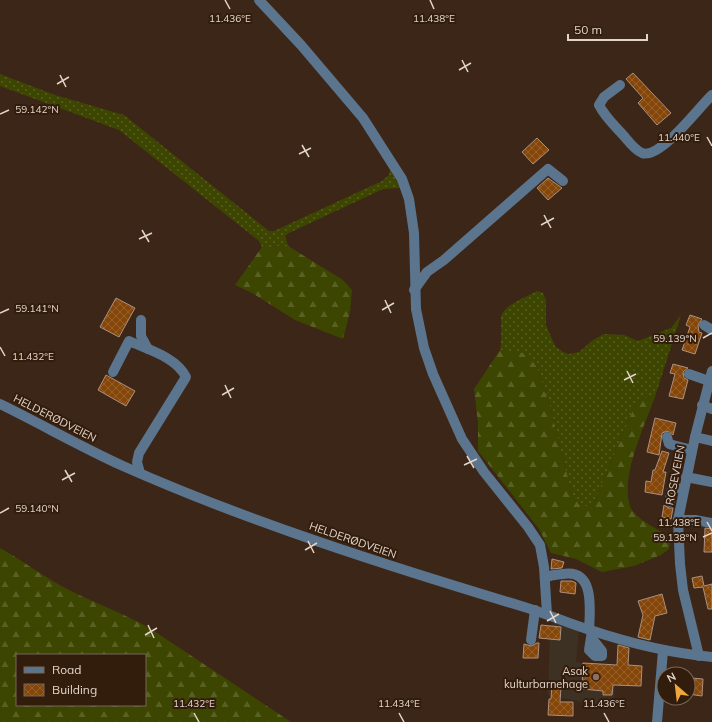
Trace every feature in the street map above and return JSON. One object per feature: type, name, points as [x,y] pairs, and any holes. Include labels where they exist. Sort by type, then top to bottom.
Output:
[{"type":"street","points":[[259,0],[301,45],[363,118],[402,179],[409,198],[414,233],[414,290],[416,309],[424,348],[462,439],[484,472],[540,545],[545,578],[547,614]]},
{"type":"street","points":[[620,85],[604,97],[599,105],[604,115],[635,148],[643,153],[653,153],[663,146],[712,95]]},
{"type":"street","points":[[414,290],[427,272],[444,260],[548,169],[563,181]]},
{"type":"street","points":[[142,320],[141,336],[148,349]]},
{"type":"street","points":[[113,372],[129,341],[174,362],[181,368],[186,377],[139,453],[137,462],[140,473]]},
{"type":"street","name":"ROSEVEIEN","points":[[699,656],[683,590],[678,520],[694,437],[712,371]]},
{"type":"street","points":[[689,374],[710,381]]},
{"type":"street","name":"HELDERØDVEIEN","points":[[0,404],[140,473],[221,505],[396,568],[535,610],[591,633],[663,651],[712,657]]},
{"type":"street","points":[[702,405],[712,409]]},
{"type":"street","points":[[694,437],[712,441]]},
{"type":"street","points":[[667,438],[669,444],[692,450]]},
{"type":"street","points":[[686,477],[712,482]]},
{"type":"street","points":[[670,502],[671,492],[675,488],[683,489]]},
{"type":"street","points":[[678,520],[695,520],[712,523]]},
{"type":"street","points":[[545,578],[554,574],[569,573],[575,574],[582,578],[586,584],[588,593],[591,633]]},
{"type":"street","points":[[531,640],[535,610]]},
{"type":"street","points":[[658,722],[663,651]]},
{"type":"shaded area","points":[[554,622],[579,631],[576,662],[616,666],[614,709],[548,695],[550,627]]},
{"type":"green space","points":[[0,74],[55,95],[124,115],[269,231],[274,231],[382,181],[389,175],[390,169],[401,188],[383,189],[289,233],[285,236],[288,246],[262,247],[259,241],[119,130],[0,86]]},
{"type":"green space","points":[[288,246],[343,280],[352,290],[350,312],[343,339],[295,320],[252,293],[235,285],[262,247]]},
{"type":"green space","points":[[537,291],[543,293],[546,300],[546,325],[555,346],[563,352],[569,354],[579,352],[593,340],[604,334],[624,335],[638,341],[671,328],[681,315],[655,397],[643,398],[636,403],[593,505],[582,507],[573,498],[550,406],[537,367],[508,351],[500,350],[502,313],[510,305]]},
{"type":"green space","points":[[500,350],[525,353],[537,367],[550,406],[573,498],[582,507],[593,505],[636,403],[643,398],[655,397],[635,451],[628,481],[628,494],[632,511],[648,524],[671,537],[669,549],[661,555],[634,566],[602,572],[576,559],[551,553],[539,529],[478,451],[478,424],[474,389]]},
{"type":"green space","points":[[0,548],[62,586],[151,629],[291,722],[0,722]]},
{"type":"building","points":[[633,73],[671,113],[657,125],[638,103],[643,98],[626,79]]},
{"type":"building","points":[[537,138],[549,150],[533,164],[522,152]]},
{"type":"building","points":[[548,178],[562,188],[548,200],[537,188]]},
{"type":"building","points":[[116,298],[135,308],[119,337],[100,327]]},
{"type":"building","points":[[690,315],[702,319],[698,325],[699,332],[702,333],[695,354],[682,350],[690,327],[686,325]]},
{"type":"building","points":[[673,364],[688,368],[683,372],[684,378],[688,380],[683,399],[669,396],[675,374],[670,373]]},
{"type":"building","points":[[106,375],[135,391],[126,406],[98,390]]},
{"type":"building","points":[[655,418],[676,423],[673,435],[668,431],[662,433],[659,455],[647,452]]},
{"type":"building","points":[[662,451],[669,453],[663,472],[666,472],[662,495],[645,492],[646,481],[651,482],[653,470],[655,470]]},
{"type":"building","points":[[664,505],[669,508],[673,508],[671,519],[662,517]]},
{"type":"building","points":[[705,528],[712,529],[712,552],[704,552]]},
{"type":"building","points":[[552,559],[564,562],[562,568],[551,569]]},
{"type":"building","points":[[702,576],[704,586],[712,584],[712,609],[708,609],[703,587],[694,588],[692,578]]},
{"type":"building","points":[[561,581],[572,581],[576,583],[575,594],[560,592]]},
{"type":"building","points":[[662,594],[667,613],[655,616],[650,640],[638,637],[643,615],[638,601]]},
{"type":"building","points":[[541,625],[561,627],[560,640],[539,638]]},
{"type":"building","points":[[539,643],[538,658],[523,658],[524,644],[531,646]]},
{"type":"building","points":[[618,645],[629,648],[628,665],[642,666],[641,686],[613,685],[612,695],[603,695],[603,691],[582,689],[583,663],[617,665]]},
{"type":"building","points":[[696,678],[703,679],[702,696],[696,695]]},
{"type":"building","points":[[552,685],[561,687],[560,702],[573,702],[573,716],[548,715]]},
{"type":"place","name":"Asak kulturbarnehage","points":[[596,677]]}]
